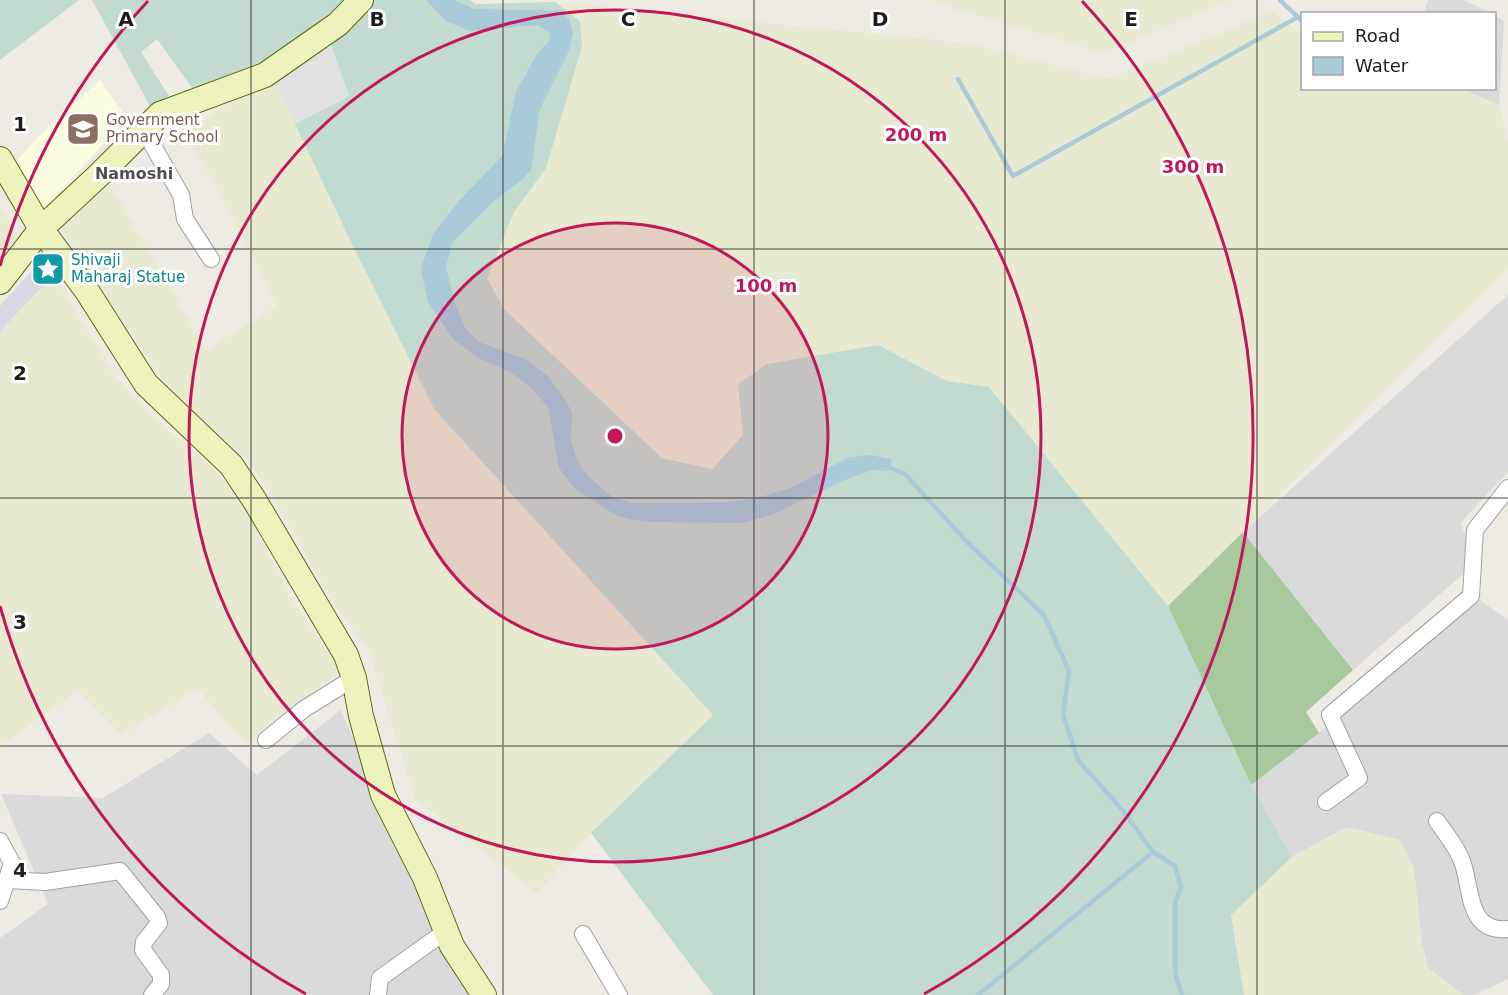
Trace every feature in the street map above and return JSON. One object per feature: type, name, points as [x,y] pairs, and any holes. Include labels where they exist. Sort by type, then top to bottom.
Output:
[{"type":"street","points":[[0,282],[42,229],[99,176],[160,114],[265,75],[339,24],[361,0]]},
{"type":"street","points":[[144,130],[181,195],[185,219],[211,259]]},
{"type":"street","points":[[0,159],[42,229],[87,291],[146,384],[231,465],[255,501],[346,655],[354,678],[361,716],[382,795],[425,878],[452,946],[484,995]]},
{"type":"street","points":[[1326,802],[1359,778],[1330,715],[1471,596],[1474,530],[1508,488]]},
{"type":"street","points":[[266,740],[304,709],[354,678]]},
{"type":"street","points":[[1437,821],[1462,860],[1470,898],[1479,920],[1497,930],[1508,929]]},
{"type":"street","points":[[0,841],[12,863],[0,901]]},
{"type":"street","points":[[7,880],[45,882],[120,871],[157,916],[159,922],[144,942],[143,950],[160,975],[161,984],[152,995]]},
{"type":"street","points":[[378,995],[380,978],[446,931]]},
{"type":"street","points":[[583,934],[619,995]]},
{"type":"shaded area","points":[[0,0],[79,0],[0,60]]},
{"type":"shaded area","points":[[92,0],[344,0],[321,22],[265,61],[193,89],[157,39],[141,52],[169,96],[150,106]]},
{"type":"shaded area","points":[[372,0],[470,0],[475,4],[555,2],[580,21],[582,47],[546,168],[514,212],[487,278],[504,309],[662,458],[712,469],[743,435],[738,384],[767,364],[878,345],[947,381],[989,387],[1168,606],[1251,785],[1292,857],[1231,915],[1244,995],[713,995],[591,833],[713,715],[434,409],[295,124],[349,96],[328,37]]},
{"type":"shaded area","points":[[933,0],[1230,0],[1104,53],[938,4]]},
{"type":"shaded area","points":[[1428,0],[1464,0],[1488,12],[1424,12]]},
{"type":"shaded area","points":[[555,2],[968,43],[1108,79],[1273,11],[1301,35],[1301,90],[1463,90],[1499,105],[1508,143],[1508,269],[1168,606],[989,387],[947,381],[878,345],[767,364],[738,384],[743,435],[711,469],[663,458],[504,309],[486,278],[514,212],[546,168],[580,21]]},
{"type":"shaded area","points":[[1496,17],[1504,21],[1499,105],[1463,90],[1496,90]]},
{"type":"shaded area","points":[[328,37],[349,96],[295,124],[273,76]]},
{"type":"shaded area","points":[[273,76],[350,240],[434,409],[713,715],[591,833],[537,893],[415,799],[369,652],[332,601],[272,495],[249,462],[161,379],[62,230],[108,181],[206,350],[278,305],[186,131]]},
{"type":"shaded area","name":"Government Primary School","points":[[100,80],[127,118],[42,211],[13,165],[36,139]]},
{"type":"shaded area","points":[[0,207],[18,235],[0,258]]},
{"type":"shaded area","points":[[35,267],[49,280],[0,331],[0,306]]},
{"type":"shaded area","points":[[54,275],[115,376],[157,420],[213,468],[241,502],[294,602],[340,671],[245,744],[198,689],[121,735],[78,691],[0,746],[0,331]]},
{"type":"shaded area","points":[[1508,295],[1508,472],[1460,523],[1477,562],[1353,670],[1243,532]]},
{"type":"shaded area","points":[[1477,598],[1508,620],[1508,979],[1474,995],[1463,995],[1428,968],[1422,944],[1347,827],[1292,857],[1251,785],[1371,693]]},
{"type":"shaded area","points":[[341,710],[396,839],[472,995],[0,995],[0,938],[48,904],[1,794],[103,798],[209,733],[257,775]]},
{"type":"shaded area","points":[[1347,827],[1400,840],[1414,868],[1422,944],[1428,968],[1463,995],[1244,995],[1231,915],[1292,857]]},
{"type":"green space","points":[[1243,532],[1353,670],[1306,712],[1319,733],[1251,785],[1168,606]]},
{"type":"water","points":[[426,0],[454,0],[474,9],[558,11],[569,19],[573,33],[569,51],[540,109],[531,170],[492,203],[452,243],[446,267],[455,303],[465,328],[479,342],[525,359],[547,375],[562,395],[572,412],[571,441],[577,460],[587,475],[612,497],[633,503],[730,502],[757,498],[791,488],[847,458],[869,455],[892,459],[889,471],[872,470],[845,480],[774,514],[743,523],[645,522],[617,516],[574,488],[559,468],[548,407],[531,388],[510,372],[478,358],[455,341],[428,303],[421,268],[433,234],[459,201],[502,156],[516,92],[537,54],[550,40],[549,32],[538,25],[469,31],[446,21]]},
{"type":"waterway","points":[[1280,0],[1301,20]]},
{"type":"waterway","points":[[958,79],[1013,176],[1298,17]]},
{"type":"waterway","points":[[886,466],[905,474],[966,541],[1044,615],[1069,671],[1063,715],[1078,760],[1124,812],[1153,852],[1175,866],[1181,887],[1175,904],[1175,973],[1182,995]]},
{"type":"waterway","points":[[978,995],[1153,852]]},
{"type":"place","name":"Government Primary School","points":[[83,129]]},
{"type":"place","name":"Shivaji Maharaj Statue","points":[[48,269]]},
{"type":"district","name":"Namoshi","points":[[134,173]]}]
